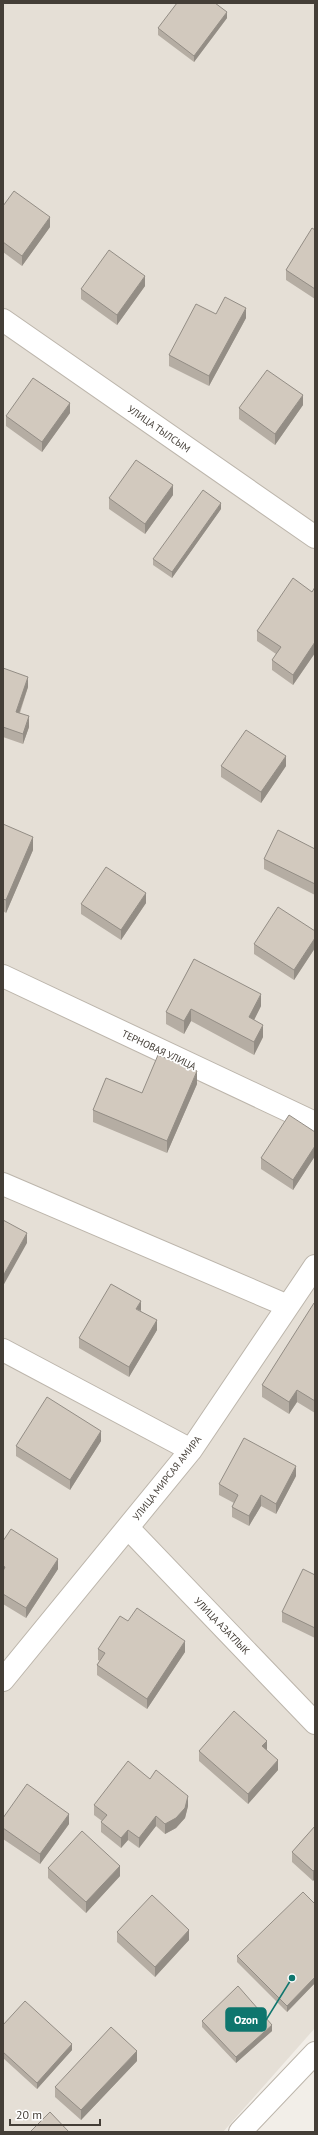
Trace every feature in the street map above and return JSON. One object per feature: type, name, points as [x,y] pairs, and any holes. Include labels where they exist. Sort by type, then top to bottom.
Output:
[{"type":"street","name":"УЛИЦА ТЫЛСЫМ","points":[[3,320],[315,537]]},
{"type":"street","name":"ТЕРНОВАЯ УЛИЦА","points":[[3,976],[315,1123]]},
{"type":"street","points":[[3,1184],[288,1306]]},
{"type":"street","name":"УЛИЦА МИРСАЯ АМИРА","points":[[3,1680],[191,1450],[315,1266]]},
{"type":"street","points":[[3,1350],[191,1450]]},
{"type":"street","name":"УЛИЦА АЗАТЛЫК","points":[[128,1528],[315,1724]]},
{"type":"street","points":[[240,2132],[315,2053]]},
{"type":"shaded area","points":[[3,3],[315,3],[315,2028],[223,2132],[3,2132]]},
{"type":"building","points":[[177,3],[215,3],[227,12],[194,56],[158,28]]},
{"type":"building","points":[[14,191],[50,217],[22,256],[3,242],[3,206]]},
{"type":"building","points":[[312,228],[315,230],[315,289],[286,270]]},
{"type":"building","points":[[109,250],[145,276],[117,315],[81,289]]},
{"type":"building","points":[[225,297],[246,308],[209,376],[169,355],[196,304],[216,314]]},
{"type":"building","points":[[267,370],[303,395],[275,434],[239,408]]},
{"type":"building","points":[[33,378],[70,403],[42,442],[6,416]]},
{"type":"building","points":[[136,460],[173,485],[145,524],[109,498]]},
{"type":"building","points":[[203,490],[221,503],[172,572],[153,559]]},
{"type":"building","points":[[293,578],[312,592],[315,587],[315,642],[293,675],[272,660],[281,647],[257,631]]},
{"type":"building","points":[[3,668],[28,677],[16,712],[29,716],[23,734],[3,727]]},
{"type":"building","points":[[246,730],[286,756],[261,792],[221,766]]},
{"type":"building","points":[[3,824],[33,837],[6,900],[3,899]]},
{"type":"building","points":[[278,830],[315,849],[315,884],[264,859]]},
{"type":"building","points":[[106,867],[146,893],[121,930],[81,904]]},
{"type":"building","points":[[278,907],[315,931],[315,938],[294,970],[254,944]]},
{"type":"building","points":[[194,959],[261,994],[249,1017],[263,1025],[254,1042],[191,1009],[184,1021],[166,1012]]},
{"type":"building","points":[[158,1055],[197,1071],[167,1141],[93,1110],[106,1078],[142,1093]]},
{"type":"building","points":[[289,1115],[315,1132],[315,1146],[293,1180],[261,1158]]},
{"type":"building","points":[[3,1220],[27,1233],[3,1276]]},
{"type":"building","points":[[111,1284],[141,1301],[136,1309],[157,1320],[129,1367],[79,1338]]},
{"type":"building","points":[[314,1303],[315,1401],[297,1390],[289,1402],[262,1385]]},
{"type":"building","points":[[47,1397],[101,1431],[70,1480],[16,1446]]},
{"type":"building","points":[[244,1438],[296,1466],[276,1504],[261,1495],[249,1516],[232,1507],[238,1495],[219,1484]]},
{"type":"building","points":[[11,1529],[58,1559],[26,1608],[3,1594],[3,1571],[5,1567],[3,1566],[3,1541]]},
{"type":"building","points":[[303,1569],[315,1575],[315,1628],[282,1612]]},
{"type":"building","points":[[137,1608],[185,1641],[147,1699],[97,1665],[105,1653],[98,1649],[120,1616],[128,1621]]},
{"type":"building","points":[[234,1711],[267,1741],[262,1746],[278,1760],[248,1794],[199,1751]]},
{"type":"building","points":[[128,1761],[150,1779],[156,1770],[188,1796],[185,1808],[176,1818],[165,1824],[156,1816],[139,1838],[128,1830],[121,1838],[101,1822],[107,1815],[94,1805]]},
{"type":"building","points":[[27,1784],[69,1814],[40,1854],[3,1828],[3,1818]]},
{"type":"building","points":[[315,1826],[315,1869],[313,1871],[292,1852]]},
{"type":"building","points":[[82,1831],[120,1866],[86,1902],[48,1868]]},
{"type":"building","points":[[303,1892],[315,1904],[315,1977],[287,2006],[237,1956]]},
{"type":"building","points":[[152,1895],[189,1930],[155,1967],[117,1932]]},
{"type":"building","points":[[238,1986],[272,2025],[236,2057],[202,2021]]},
{"type":"building","points":[[25,2001],[72,2044],[37,2083],[3,2052],[3,2025]]},
{"type":"building","points":[[111,2027],[137,2051],[81,2110],[55,2087]]},
{"type":"building","points":[[50,2112],[69,2132],[30,2132]]},
{"type":"place","name":"Ozon","points":[[292,1978]]}]
